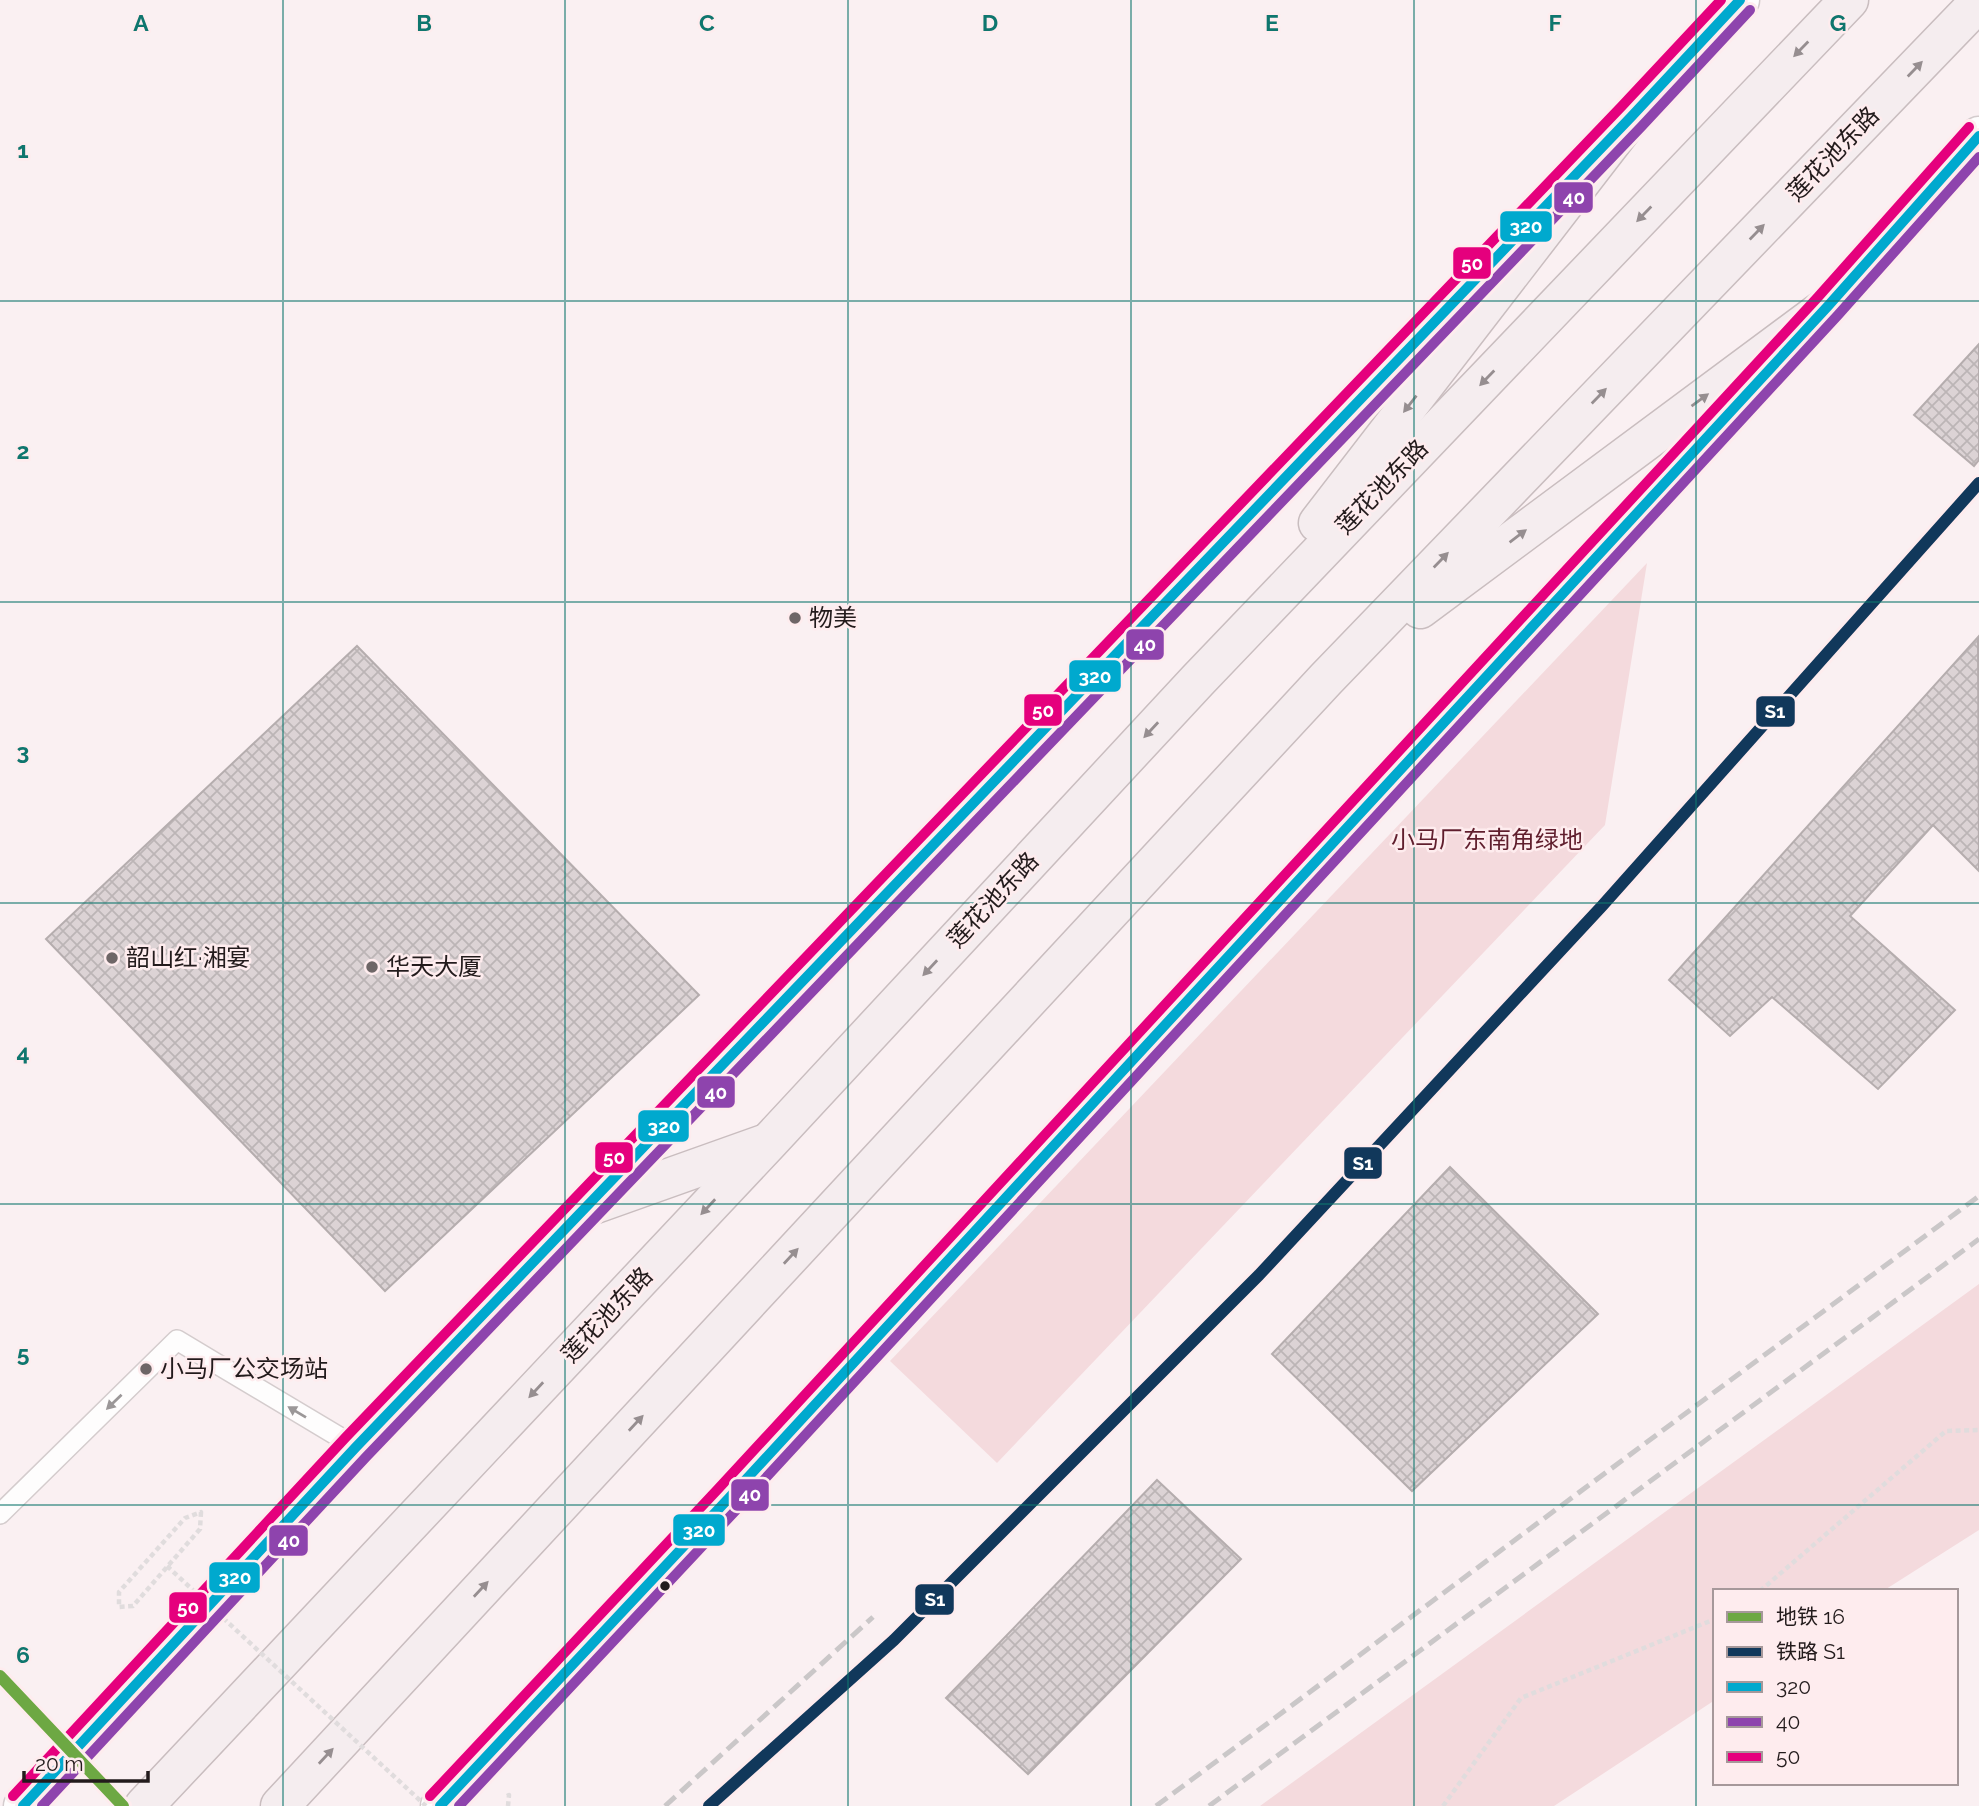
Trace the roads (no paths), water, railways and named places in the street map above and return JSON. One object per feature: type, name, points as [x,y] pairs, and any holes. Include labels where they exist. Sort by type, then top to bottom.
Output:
[{"type":"highway","name":"莲花池东路","points":[[144,1806],[769,1142],[1198,680],[1849,0]]},
{"type":"highway","name":"莲花池东路","points":[[280,1806],[1326,680],[1979,2]]},
{"type":"highway","points":[[1198,680],[1631,117]]},
{"type":"highway","points":[[1326,680],[1828,306]]},
{"type":"highway","points":[[587,1207],[769,1142]]},
{"type":"street","points":[[23,1806],[356,1447],[1631,117],[1740,0]]},
{"type":"street","points":[[440,1806],[668,1563],[1828,306],[1979,136]]},
{"type":"lane","points":[[0,1514],[177,1340],[356,1447]]},
{"type":"railway","points":[[1156,1806],[1979,1196]]},
{"type":"railway","points":[[1209,1806],[1979,1239]]},
{"type":"railway","points":[[665,1806],[873,1617]]},
{"type":"metro line","name":"16","points":[[0,1676],[123,1806]]},
{"type":"rail line","name":"S1","points":[[709,1806],[894,1640],[1259,1275],[1602,906],[1979,483]]},
{"type":"place","name":"物美","points":[[795,618]]},
{"type":"place","name":"韶山红·湘宴","points":[[112,958]]},
{"type":"place","name":"华天大厦","points":[[372,967]]},
{"type":"place","name":"小马厂公交场站","points":[[146,1369]]},
{"type":"park label","name":"小马厂东南角绿地","points":[[1487,840]]}]
